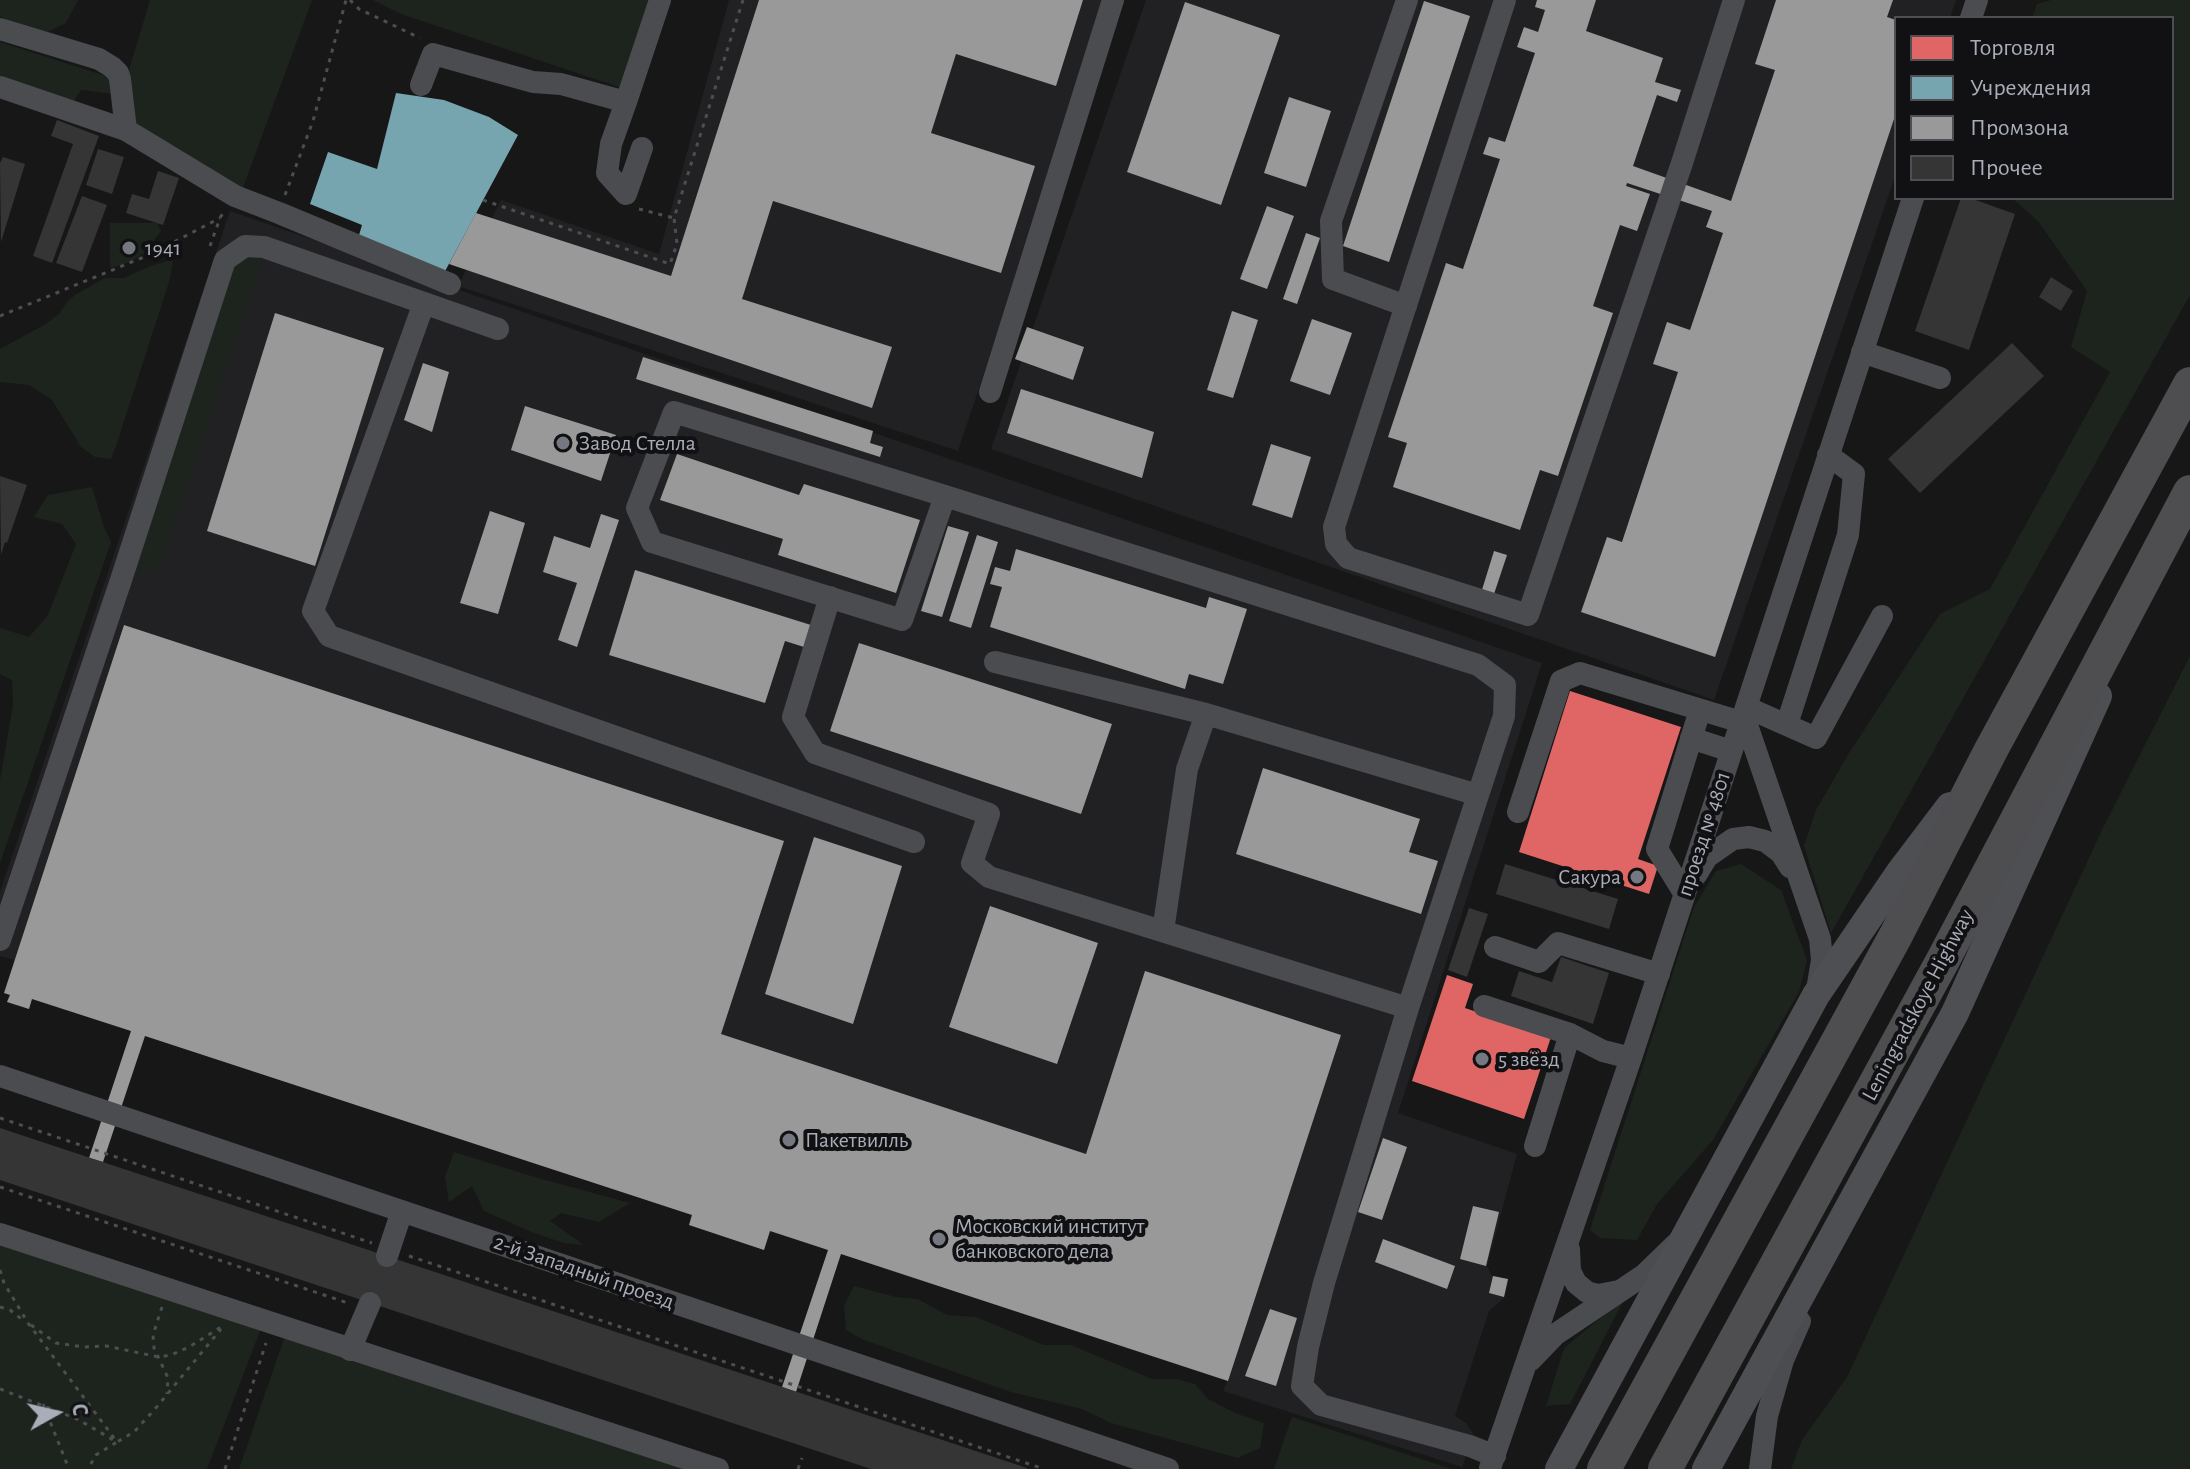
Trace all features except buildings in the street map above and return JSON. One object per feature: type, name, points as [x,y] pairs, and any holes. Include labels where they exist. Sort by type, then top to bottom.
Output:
[{"type":"highway","points":[[1604,1469],[1895,937],[1991,750],[2190,384]]},
{"type":"highway","name":"Leningradskoye Highway","points":[[1665,1469],[1943,960],[2190,492]]},
{"type":"main road","name":"Leningradskoye Highway","points":[[1706,1469],[1955,1013],[2060,785],[2166,539]]},
{"type":"main road","points":[[1559,1469],[1816,995],[1900,872],[1991,750]]},
{"type":"street","points":[[642,148],[626,194],[607,173],[611,144],[660,0]]},
{"type":"street","points":[[990,392],[1113,0]]},
{"type":"street","points":[[1406,306],[1333,279],[1331,221],[1407,0]]},
{"type":"street","points":[[1505,0],[1334,527],[1336,544],[1348,558],[1528,615],[1682,163],[1734,0]]},
{"type":"street","points":[[0,29],[99,59],[112,67],[120,79],[126,130]]},
{"type":"street","points":[[421,85],[433,54],[533,82],[561,84],[626,102]]},
{"type":"street","points":[[0,87],[126,130],[235,196],[450,284]]},
{"type":"street","name":"проезд № 4801","points":[[1492,1462],[1659,974],[1912,200]]},
{"type":"street","points":[[0,940],[225,260],[245,246],[264,247],[498,329]]},
{"type":"street","points":[[424,303],[313,611],[329,636],[914,842]]},
{"type":"street","points":[[1862,352],[1940,378]]},
{"type":"street","points":[[945,496],[902,620],[652,542],[637,508],[674,412],[945,496],[1478,665],[1505,685],[1504,716],[1408,1008],[1324,1283],[1302,1386],[1321,1405],[1470,1446],[1492,1462]]},
{"type":"street","points":[[1787,724],[1848,535],[1854,474],[1828,455]]},
{"type":"street","points":[[830,597],[793,717],[815,753],[989,814],[972,863],[989,877],[1408,1008]]},
{"type":"street","points":[[1518,812],[1561,681],[1580,673],[1700,710],[1787,724],[1816,738],[1882,616]]},
{"type":"street","points":[[995,662],[1206,714],[1478,795]]},
{"type":"street","points":[[1700,710],[1657,849],[1684,893],[1707,857],[1733,839],[1749,837],[1765,841],[1781,853],[1798,880]]},
{"type":"street","points":[[1163,931],[1187,769],[1206,714]]},
{"type":"street","points":[[1743,715],[1820,939],[1822,960],[1816,995]]},
{"type":"street","points":[[1691,738],[1731,751]]},
{"type":"street","points":[[1495,947],[1539,962],[1558,943],[1659,974]]},
{"type":"street","points":[[1484,1006],[1570,1034],[1603,1051],[1631,1058]]},
{"type":"street","points":[[1535,1146],[1570,1034]]},
{"type":"street","name":"2-й Западный проезд","points":[[0,1076],[1168,1469]]},
{"type":"street","points":[[1760,1469],[1767,1416],[1783,1360],[1850,1204]]},
{"type":"street","points":[[388,1253],[402,1211]]},
{"type":"street","points":[[1527,1365],[1556,1334],[1644,1275],[1688,1232]]},
{"type":"street","points":[[0,1234],[718,1469]]},
{"type":"street","points":[[1570,1234],[1568,1258],[1576,1283],[1587,1292],[1598,1295],[1620,1291]]},
{"type":"street","points":[[350,1350],[368,1306]]},
{"type":"path","points":[[279,213],[313,121],[348,0],[359,9],[425,40]]},
{"type":"path","points":[[626,194],[634,207],[674,218]]},
{"type":"path","points":[[0,316],[149,255],[220,218]]},
{"type":"path","points":[[0,1118],[388,1253],[1044,1469]]},
{"type":"path","points":[[0,1187],[368,1306]]},
{"type":"path","points":[[0,1270],[4,1283],[28,1323],[117,1442]]},
{"type":"path","points":[[167,1394],[168,1378],[154,1348],[153,1335],[168,1290]]},
{"type":"path","points":[[0,1307],[10,1310],[56,1343],[106,1346],[159,1357],[189,1347],[225,1325],[134,1432],[96,1455],[88,1469]]},
{"type":"path","points":[[225,1469],[272,1324]]},
{"type":"path","points":[[0,1389],[77,1419],[117,1442]]},
{"type":"path","points":[[43,1404],[69,1469]]},
{"type":"path","points":[[798,1469],[802,1458]]},
{"type":"shaded area","points":[[0,0],[78,0],[66,23],[45,33],[20,28],[0,16]]},
{"type":"shaded area","points":[[150,0],[312,0],[241,193],[148,142],[129,114],[126,80]]},
{"type":"shaded area","points":[[373,0],[650,0],[622,88],[401,14]]},
{"type":"shaded area","points":[[729,0],[1109,0],[958,451],[458,286],[501,200],[659,254]]},
{"type":"shaded area","points":[[1146,0],[1956,0],[1951,16],[1894,16],[1894,180],[1714,700],[991,449]]},
{"type":"shaded area","points":[[2051,0],[2190,0],[2190,295],[1831,933],[1804,846],[1816,810],[1849,753],[1940,614],[1990,589],[2110,372],[2071,347],[2087,291],[2038,221],[2014,200],[2174,200],[2174,16],[2033,16],[2037,4]]},
{"type":"shaded area","points":[[0,42],[112,78],[114,94],[81,90],[73,102],[0,78]]},
{"type":"shaded area","points":[[230,211],[1542,663],[1398,1113],[1517,1154],[1487,1266],[1492,1276],[1509,1281],[1504,1298],[1489,1311],[1455,1416],[1466,1423],[1474,1435],[1462,1467],[1223,1391],[1227,1381],[771,1231],[764,1250],[689,1225],[691,1215],[131,1031],[32,999],[29,1009],[7,1002],[9,995],[4,993],[15,960],[0,956],[0,892]]},
{"type":"shaded area","points":[[110,223],[157,223],[161,231],[144,253],[130,262],[110,268]]},
{"type":"shaded area","points":[[263,254],[157,571],[141,572],[136,568],[232,269],[244,257]]},
{"type":"shaded area","points":[[173,259],[170,279],[111,459],[95,457],[81,447],[52,400],[29,385],[0,382],[0,349],[46,324],[75,295],[105,278],[124,278]]},
{"type":"shaded area","points":[[92,487],[111,542],[0,863],[0,780],[13,705],[12,680],[0,674],[0,628],[29,637],[48,615],[76,544],[62,524],[34,517],[48,495]]},
{"type":"shaded area","points":[[2190,656],[2190,1469],[1791,1469],[1802,1440],[1847,1377],[2102,830]]},
{"type":"shaded area","points":[[1741,864],[1781,890],[1807,960],[1799,992],[1713,1140],[1657,1204],[1637,1240],[1600,1238],[1590,1230],[1694,907],[1716,871]]},
{"type":"shaded area","points":[[454,1152],[630,1203],[599,1222],[561,1213],[550,1221],[584,1245],[564,1243],[484,1211],[472,1186],[449,1202],[445,1177]]},
{"type":"shaded area","points":[[0,1244],[262,1326],[207,1469],[0,1469]]},
{"type":"shaded area","points":[[854,1286],[896,1297],[918,1299],[947,1315],[976,1317],[1044,1345],[1071,1345],[1152,1379],[1176,1379],[1195,1384],[1208,1399],[1264,1423],[1260,1448],[1238,1458],[1111,1423],[1082,1409],[1011,1392],[864,1340],[846,1330],[844,1306]]},
{"type":"shaded area","points":[[1625,1298],[1570,1404],[1546,1406],[1564,1348]]},
{"type":"shaded area","points":[[286,1333],[693,1469],[239,1469]]},
{"type":"shaded area","points":[[1292,1417],[1452,1469],[1274,1469]]},
{"type":"tunnel","points":[[370,1303],[387,1256]]},
{"type":"place","name":"1941","points":[[129,248]]},
{"type":"place","name":"Завод Стелла","points":[[563,443]]},
{"type":"place","name":"Сакура","points":[[1637,877]]},
{"type":"place","name":"5 звёзд","points":[[1482,1059]]},
{"type":"place","name":"Пакетвилль","points":[[789,1140]]},
{"type":"place","name":"Московский институт банковского дела","points":[[939,1239]]}]
